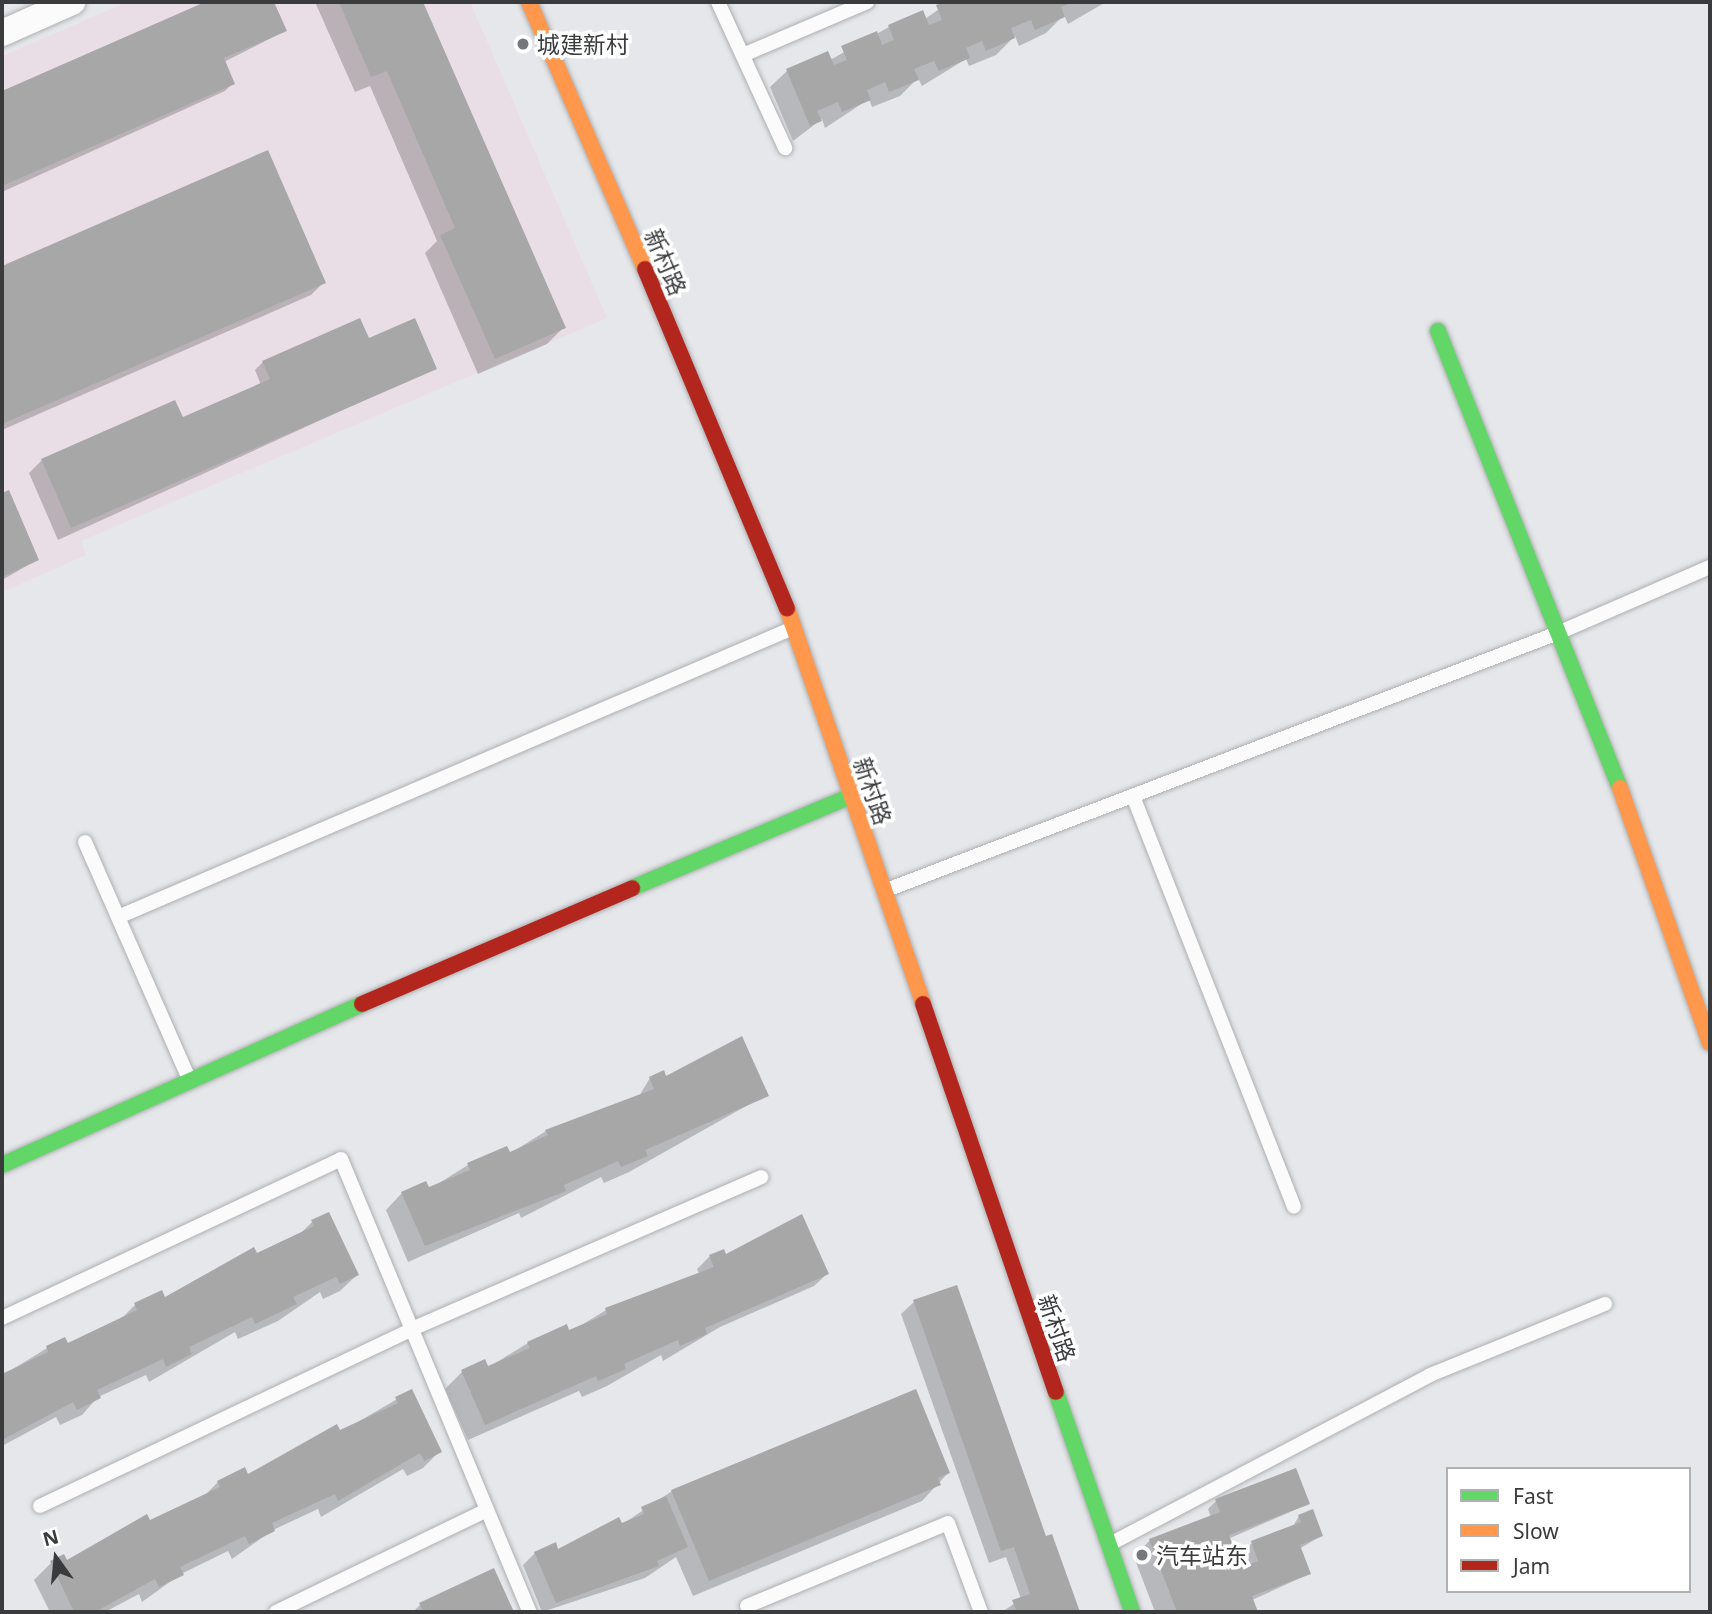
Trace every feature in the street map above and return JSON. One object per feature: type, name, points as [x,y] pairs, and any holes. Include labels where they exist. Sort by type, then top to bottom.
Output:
[{"type":"street","name":"新村路","points":[[529,2],[764,545],[1132,1612]]},
{"type":"street","points":[[2,33],[64,3]]},
{"type":"street","points":[[1437,331],[1558,633],[1710,1043]]},
{"type":"street","points":[[2,1165],[851,796]]},
{"type":"lane","points":[[718,2],[785,148]]},
{"type":"lane","points":[[743,55],[867,2]]},
{"type":"lane","points":[[883,891],[1558,633],[1710,567]]},
{"type":"lane","points":[[118,917],[793,628]]},
{"type":"lane","points":[[1133,796],[1294,1208]]},
{"type":"lane","points":[[85,842],[190,1081]]},
{"type":"lane","points":[[2,1318],[341,1159],[530,1612]]},
{"type":"lane","points":[[40,1506],[412,1329],[761,1177]]},
{"type":"lane","points":[[1109,1544],[1430,1374],[1605,1304]]},
{"type":"lane","points":[[276,1612],[487,1510]]},
{"type":"lane","points":[[747,1606],[948,1523],[981,1612]]},
{"type":"shaded area","points":[[127,2],[470,2],[607,318],[81,541],[86,555],[2,592],[2,56]]},
{"type":"building","points":[[205,2],[274,2],[287,31],[224,58],[235,84],[2,186],[2,91]]},
{"type":"building","points":[[339,2],[423,2],[566,328],[495,359],[440,235],[455,228],[387,71],[371,77]]},
{"type":"building","points":[[944,2],[1073,2],[1061,7],[1065,17],[1035,30],[1031,20],[1011,28],[1015,38],[986,51],[982,41],[966,48],[970,58],[939,71],[934,61],[914,69],[919,80],[889,92],[885,82],[867,90],[871,100],[842,112],[838,102],[817,111],[822,121],[810,126],[786,69],[828,51],[834,65],[847,60],[841,46],[877,31],[882,45],[894,40],[888,25],[923,10],[929,25],[942,20],[936,5]]},
{"type":"building","points":[[268,150],[326,283],[2,424],[2,266]]},
{"type":"building","points":[[360,318],[369,338],[415,318],[437,369],[71,528],[41,459],[175,400],[183,417],[270,379],[262,361]]},
{"type":"building","points":[[9,490],[39,560],[2,577],[2,493]]},
{"type":"building","points":[[742,1036],[769,1096],[645,1150],[648,1156],[621,1167],[618,1161],[564,1185],[566,1191],[425,1246],[401,1192],[426,1181],[429,1187],[470,1170],[467,1163],[507,1146],[510,1152],[548,1135],[545,1130],[654,1089],[649,1077],[664,1070],[666,1076]]},
{"type":"building","points":[[329,1212],[359,1275],[340,1284],[336,1277],[293,1297],[297,1304],[255,1324],[252,1317],[189,1347],[192,1354],[166,1367],[163,1359],[97,1390],[101,1398],[77,1410],[73,1402],[2,1440],[2,1374],[48,1352],[46,1346],[65,1337],[68,1343],[137,1310],[134,1303],[162,1290],[165,1297],[254,1247],[257,1253],[314,1226],[311,1220]]},
{"type":"building","points":[[802,1214],[829,1274],[705,1328],[707,1334],[680,1346],[678,1340],[624,1364],[626,1369],[598,1381],[596,1376],[485,1425],[461,1370],[485,1359],[488,1366],[530,1348],[527,1342],[567,1324],[569,1330],[607,1314],[605,1308],[714,1267],[709,1255],[724,1249],[726,1254]]},
{"type":"building","points":[[957,1285],[1046,1536],[1052,1534],[1080,1612],[1017,1612],[1012,1600],[1030,1594],[1014,1547],[1001,1551],[913,1300]]},
{"type":"building","points":[[412,1389],[442,1452],[424,1461],[420,1453],[338,1501],[335,1494],[272,1523],[275,1531],[249,1544],[245,1536],[180,1567],[184,1575],[159,1587],[155,1579],[95,1612],[74,1612],[50,1561],[64,1554],[67,1560],[147,1514],[150,1520],[220,1487],[217,1481],[245,1467],[248,1474],[337,1424],[340,1430],[398,1403],[395,1397]]},
{"type":"building","points":[[916,1389],[950,1473],[938,1478],[941,1485],[709,1581],[671,1490]]},
{"type":"building","points":[[1296,1468],[1310,1504],[1229,1535],[1241,1567],[1258,1561],[1251,1541],[1301,1522],[1298,1515],[1313,1509],[1323,1536],[1300,1545],[1311,1574],[1252,1596],[1258,1612],[1177,1612],[1149,1539],[1220,1512],[1215,1499]]},
{"type":"building","points":[[666,1496],[688,1547],[657,1561],[659,1566],[556,1603],[534,1552],[556,1542],[558,1549],[619,1517],[622,1523],[644,1514],[641,1507]]},
{"type":"building","points":[[494,1568],[514,1612],[424,1612],[419,1603]]},
{"type":"traffic: fast","points":[[1438,331],[1620,788]]},
{"type":"traffic: fast","points":[[632,888],[851,796]]},
{"type":"traffic: fast","points":[[2,1165],[362,1004]]},
{"type":"traffic: fast","points":[[1056,1392],[1132,1612]]},
{"type":"traffic: slow","points":[[529,2],[645,269]]},
{"type":"traffic: slow","points":[[787,608],[923,1004]]},
{"type":"traffic: slow","points":[[1620,788],[1710,1043]]},
{"type":"traffic: jam","points":[[645,269],[787,608]]},
{"type":"traffic: jam","points":[[362,1004],[632,888]]},
{"type":"traffic: jam","points":[[923,1004],[1056,1392]]},
{"type":"place","name":"城建新村","points":[[523,44]]},
{"type":"place","name":"汽车站东","points":[[1142,1555]]}]
